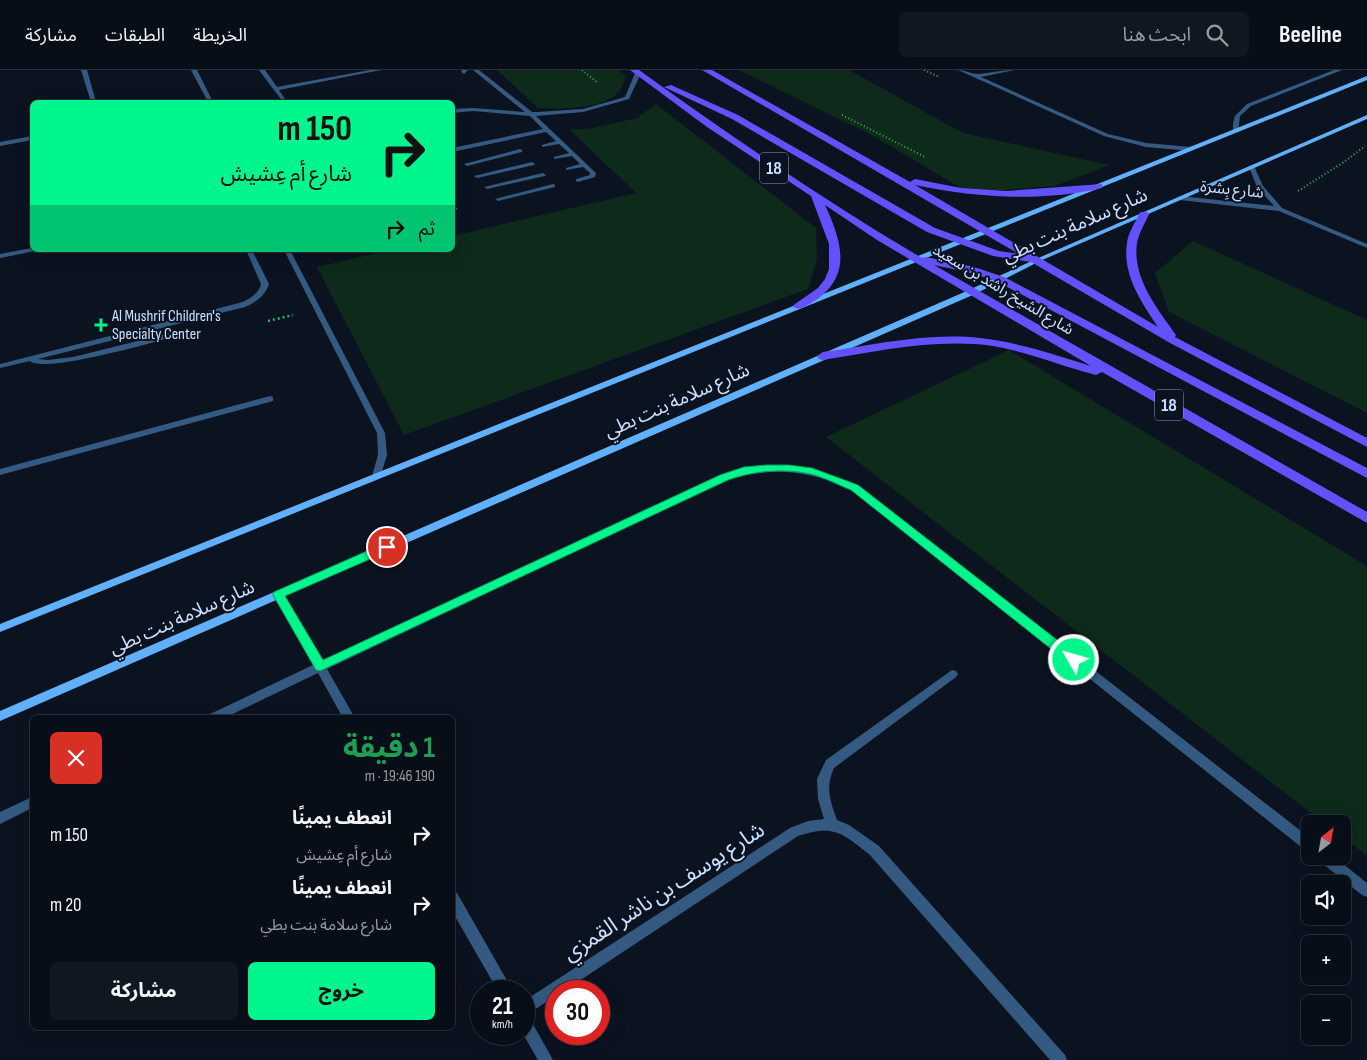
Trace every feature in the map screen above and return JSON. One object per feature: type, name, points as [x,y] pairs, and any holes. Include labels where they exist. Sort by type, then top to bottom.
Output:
[{"type":"main road","points":[[706,70],[897,178],[1174,340],[1367,443]]},
{"type":"main road","points":[[636,71],[735,118],[931,230],[997,254],[1038,260]]},
{"type":"main road","name":"شارع الشيخ راشد بن سعيد","points":[[636,71],[710,125],[881,238],[1367,518]]},
{"type":"main road","name":"شارع سلامة بنت بطي","points":[[0,628],[1367,78]]},
{"type":"main road","name":"شارع سلامة بنت بطي","points":[[0,716],[972,292],[1038,260],[1367,117]]},
{"type":"main road","points":[[897,178],[933,187],[1000,194],[1036,194],[1100,186]]},
{"type":"main road","points":[[799,306],[823,289],[835,270],[836,256],[831,228],[816,196]]},
{"type":"main road","points":[[1144,214],[1132,244],[1133,266],[1150,308],[1174,340]]},
{"type":"main road","points":[[917,258],[970,269],[1000,279],[1367,474]]},
{"type":"main road","points":[[823,356],[952,340],[980,342],[1018,348],[1121,378]]},
{"type":"street","points":[[84,70],[93,100]]},
{"type":"street","points":[[194,70],[210,100]]},
{"type":"street","points":[[262,70],[284,100]]},
{"type":"street","points":[[276,89],[378,70]]},
{"type":"street","points":[[476,70],[531,114],[593,176],[578,180]]},
{"type":"street","points":[[961,70],[1119,139],[1146,145],[1191,149]]},
{"type":"street","points":[[976,76],[1012,70]]},
{"type":"street","points":[[1236,131],[1235,120],[1242,110],[1249,105],[1339,70]]},
{"type":"street","points":[[455,110],[467,106],[504,113],[531,114],[567,113],[600,109],[627,98],[636,71]]},
{"type":"street","points":[[455,149],[546,130]]},
{"type":"street","points":[[0,144],[30,138]]},
{"type":"street","points":[[544,146],[559,142]]},
{"type":"street","points":[[466,164],[520,152]]},
{"type":"street","points":[[556,158],[573,154]]},
{"type":"street","points":[[478,176],[532,164]]},
{"type":"street","points":[[568,169],[584,165]]},
{"type":"street","name":"شارع بِشرة","points":[[1252,167],[1260,187],[1280,209]]},
{"type":"street","points":[[487,187],[543,175]]},
{"type":"street","points":[[498,199],[553,186]]},
{"type":"street","name":"شارع بِشرة","points":[[1180,198],[1280,209],[1367,246]]},
{"type":"street","points":[[1,256],[30,246]]},
{"type":"street","points":[[1,256],[30,251]]},
{"type":"street","points":[[0,366],[252,301],[264,289],[264,284],[250,252]]},
{"type":"street","points":[[288,252],[381,433],[384,446],[377,476]]},
{"type":"street","points":[[28,359],[60,362],[178,333]]},
{"type":"street","points":[[0,472],[270,399]]},
{"type":"street","points":[[218,715],[724,477],[744,471],[789,468],[812,471],[854,487],[1301,839]]},
{"type":"street","points":[[278,595],[347,715]]},
{"type":"street","points":[[952,674],[830,764],[822,779],[824,799],[832,823],[848,830],[874,850],[1060,1060]]},
{"type":"street","points":[[0,818],[30,803]]},
{"type":"street","name":"شارع يوسف بن ناشر القمزي","points":[[535,1002],[794,832],[815,824],[832,823]]},
{"type":"street","points":[[1334,865],[1367,891]]},
{"type":"street","points":[[455,902],[500,980]]},
{"type":"street","points":[[535,1041],[546,1060]]},
{"type":"path","points":[[834,112],[928,158]]},
{"type":"path","points":[[1291,196],[1344,162],[1367,144]]},
{"type":"green space","points":[[497,70],[619,70],[626,76],[622,87],[613,97],[593,105],[538,108]]},
{"type":"green space","points":[[739,70],[849,70],[963,133],[1109,165],[1055,186],[987,191],[961,188],[875,137]]},
{"type":"green space","points":[[656,104],[816,228],[817,260],[808,289],[404,435],[317,267],[381,252],[455,252],[455,236],[636,193],[569,129],[588,129],[637,118]]},
{"type":"green space","points":[[1193,241],[1367,320],[1367,413],[1169,312],[1155,273]]},
{"type":"green space","points":[[1009,350],[1367,566],[1367,856],[1351,843],[1351,815],[1313,815],[826,437]]},
{"type":"place","name":"Al Mushrif Children's Specialty Center","points":[[101,325]]},
{"type":"route","points":[[387,547],[278,595],[320,666],[724,477],[744,471],[767,468],[812,471],[854,487],[1074,660]]}]
